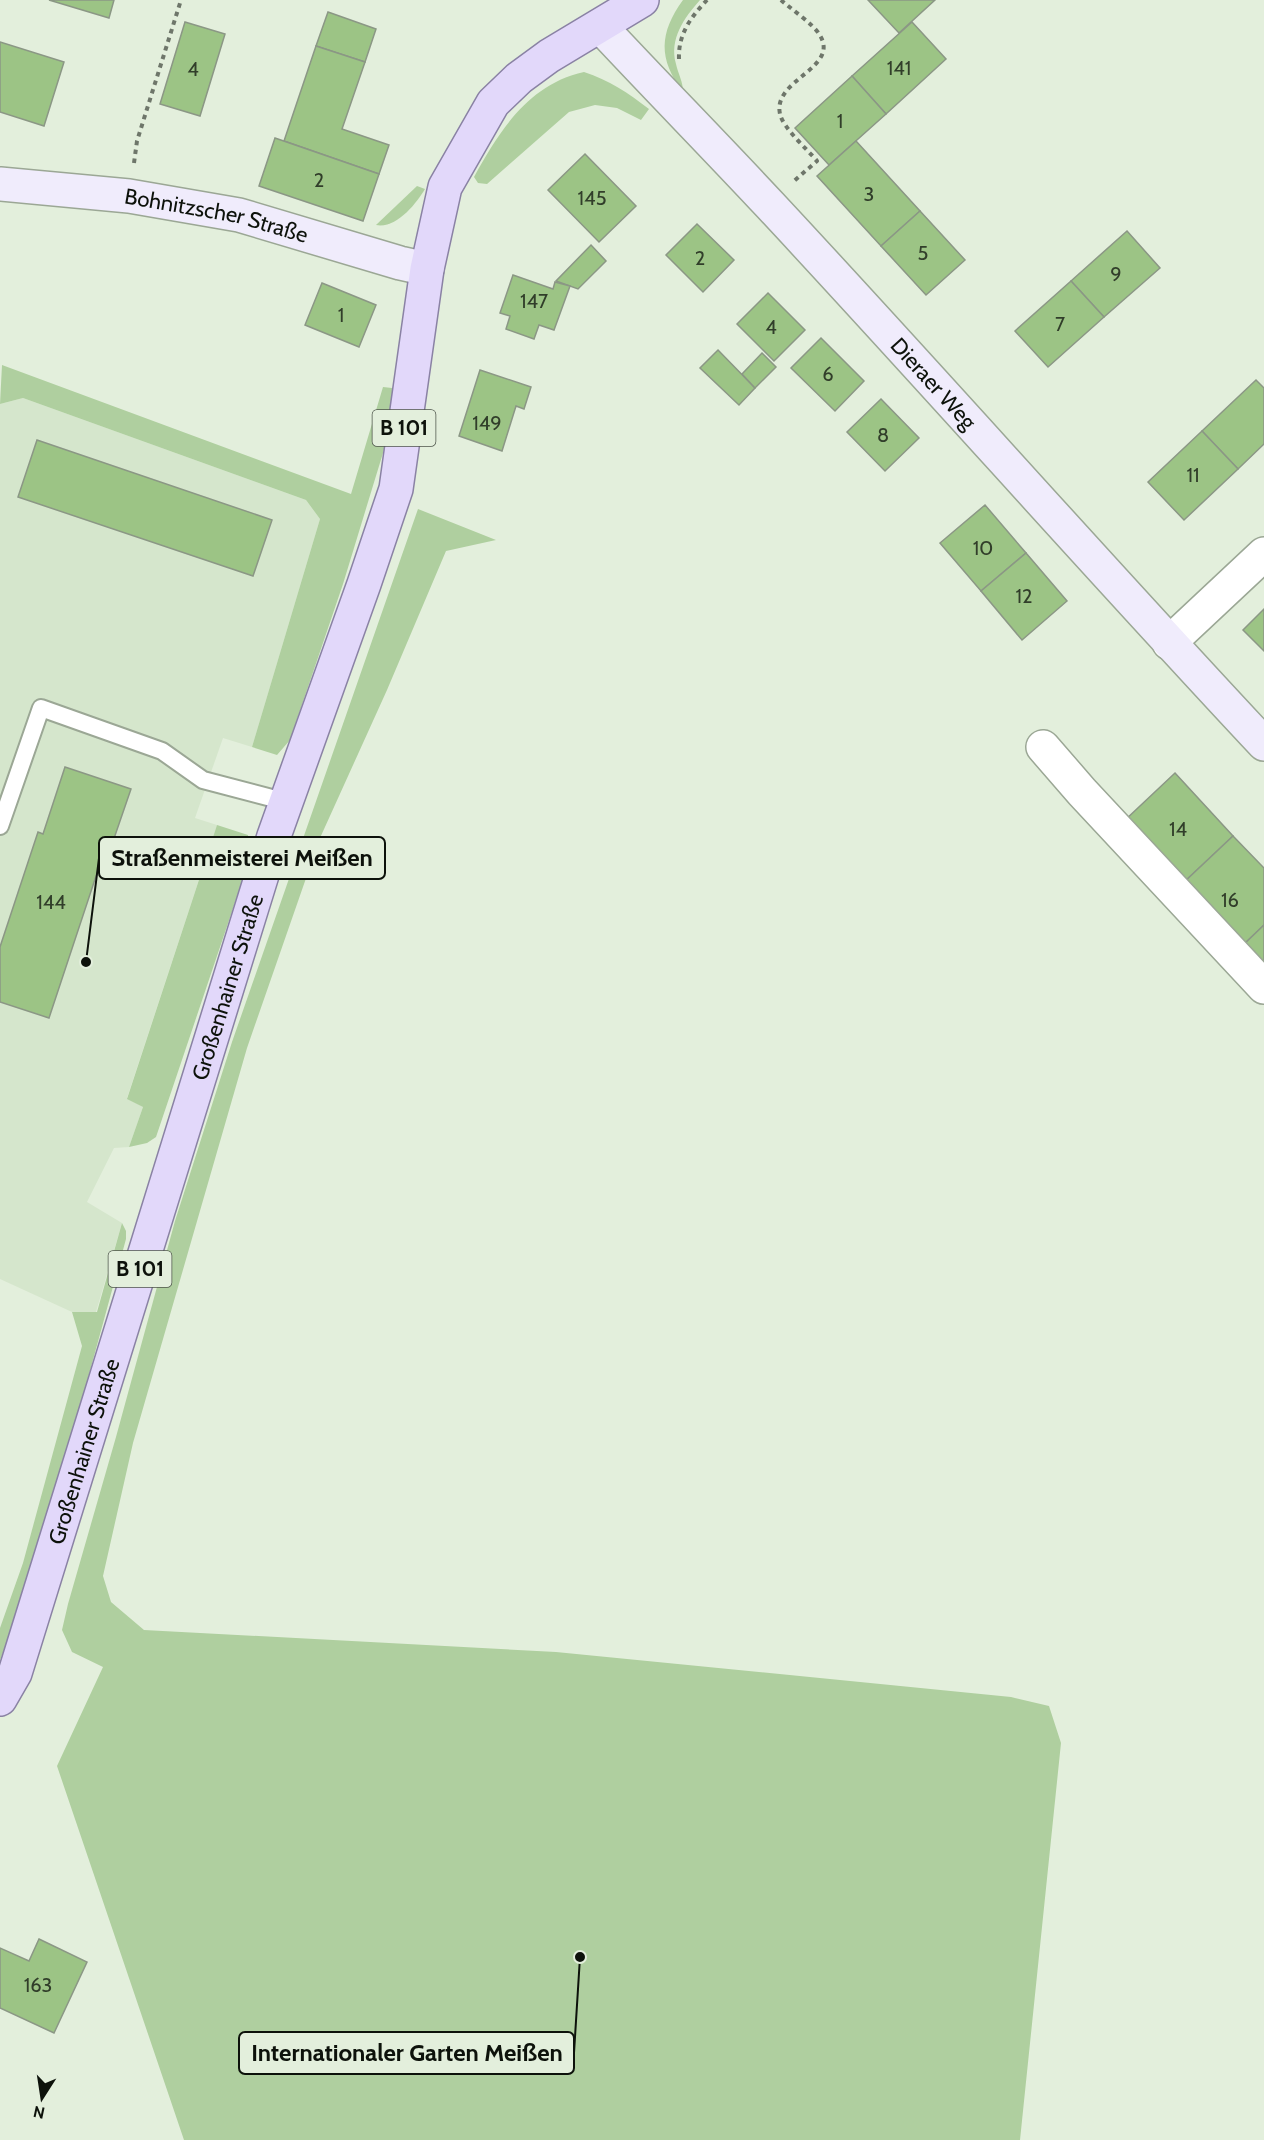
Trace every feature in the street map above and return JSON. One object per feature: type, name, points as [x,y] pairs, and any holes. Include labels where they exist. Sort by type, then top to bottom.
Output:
[{"type":"main road","name":"B 101","points":[[427,269],[445,187],[492,103],[519,78],[549,56],[642,0]]},
{"type":"main road","name":"Dieraer Weg","points":[[600,26],[768,203],[1264,744]]},
{"type":"main road","name":"Bohnitzscher Straße","points":[[0,184],[129,196],[239,215],[427,269]]},
{"type":"main road","name":"Großenhainer Straße","points":[[0,1699],[15,1673],[274,836],[396,489],[427,269]]},
{"type":"street","points":[[1169,643],[1264,554]]},
{"type":"street","points":[[1043,747],[1090,801],[1264,987]]},
{"type":"lane","points":[[0,826],[41,708],[162,751],[203,780],[287,802]]},
{"type":"path","points":[[129,196],[137,141],[181,0]]},
{"type":"path","points":[[679,66],[679,44],[684,30],[693,15],[707,0]]},
{"type":"path","points":[[768,203],[817,161],[783,122],[779,112],[781,99],[789,86],[812,69],[821,58],[824,46],[820,34],[781,0]]},
{"type":"shaded area","points":[[23,398],[306,500],[320,519],[252,747],[223,738],[195,818],[217,825],[127,1098],[143,1107],[129,1147],[114,1148],[87,1202],[122,1223],[96,1312],[72,1312],[0,1279],[0,404]]},
{"type":"green space","points":[[683,0],[700,0],[679,29],[676,38],[674,55],[683,92],[669,68],[665,46],[669,24]]},
{"type":"green space","points":[[584,72],[618,88],[649,109],[641,120],[617,108],[595,105],[569,112],[487,184],[478,183],[474,177],[494,142],[518,111],[547,87]]},
{"type":"green space","points":[[417,186],[425,189],[405,214],[391,223],[376,225]]},
{"type":"green space","points":[[2,365],[351,494],[383,387],[392,388],[401,394],[343,584],[290,740],[277,755],[252,747],[320,519],[306,500],[23,398],[0,404]]},
{"type":"green space","points":[[418,509],[496,540],[446,551],[387,690],[320,838],[247,1048],[133,1443],[103,1576],[111,1602],[144,1630],[556,1652],[1011,1697],[1049,1706],[1061,1743],[1020,2140],[184,2140],[57,1766],[103,1667],[72,1652],[62,1630],[175,1221],[232,1042]]},
{"type":"green space","points":[[217,825],[248,835],[250,858],[156,1137],[147,1143],[129,1147],[143,1107],[127,1099]]},
{"type":"green space","points":[[122,1223],[126,1231],[126,1239],[73,1433],[18,1614],[0,1660],[0,1628],[23,1563],[82,1346],[72,1312],[97,1312]]},
{"type":"building","points":[[49,0],[114,0],[109,18]]},
{"type":"building","points":[[868,0],[935,0],[899,33]]},
{"type":"building","points":[[328,12],[376,29],[365,62],[316,46]]},
{"type":"building","points":[[185,22],[225,34],[200,116],[160,104]]},
{"type":"building","points":[[912,22],[946,59],[886,114],[852,76]]},
{"type":"building","points":[[0,42],[64,62],[44,126],[0,112]]},
{"type":"building","points":[[316,46],[365,62],[342,129],[389,145],[379,174],[284,141]]},
{"type":"building","points":[[852,76],[886,114],[829,165],[795,128]]},
{"type":"building","points":[[275,138],[379,174],[363,221],[259,186]]},
{"type":"building","points":[[856,141],[920,211],[881,246],[817,176]]},
{"type":"building","points":[[585,154],[636,206],[599,242],[548,190]]},
{"type":"building","points":[[920,211],[965,260],[926,295],[881,246]]},
{"type":"building","points":[[697,224],[734,260],[703,292],[666,255]]},
{"type":"building","points":[[1127,231],[1160,268],[1104,317],[1071,281]]},
{"type":"building","points":[[591,245],[606,261],[578,289],[556,281]]},
{"type":"building","points":[[513,275],[553,289],[555,282],[570,286],[554,330],[539,325],[534,339],[506,329],[510,316],[500,313]]},
{"type":"building","points":[[1071,281],[1104,317],[1048,367],[1015,331]]},
{"type":"building","points":[[322,283],[376,305],[359,347],[305,325]]},
{"type":"building","points":[[768,293],[805,330],[774,361],[737,324]]},
{"type":"building","points":[[821,338],[864,381],[835,411],[791,368]]},
{"type":"building","points":[[718,350],[755,388],[739,405],[700,368]]},
{"type":"building","points":[[762,353],[776,367],[755,388],[742,374]]},
{"type":"building","points":[[480,370],[531,387],[524,409],[516,406],[502,451],[459,436]]},
{"type":"building","points":[[1256,380],[1264,388],[1264,444],[1238,469],[1202,431]]},
{"type":"building","points":[[881,399],[919,438],[885,471],[847,432]]},
{"type":"building","points":[[1202,431],[1238,469],[1184,520],[1148,482]]},
{"type":"building","points":[[37,440],[272,520],[253,576],[18,497]]},
{"type":"building","points":[[985,505],[1026,553],[981,591],[940,543]]},
{"type":"building","points":[[1026,553],[1067,601],[1022,640],[981,591]]},
{"type":"building","points":[[1264,609],[1264,651],[1243,630]]},
{"type":"building","points":[[65,767],[131,789],[108,856],[103,855],[49,1018],[0,1002],[0,947],[38,832],[43,834]]},
{"type":"building","points":[[1175,773],[1233,836],[1181,885],[1123,822]]},
{"type":"building","points":[[1233,836],[1264,868],[1264,925],[1240,948],[1181,885]]},
{"type":"building","points":[[1264,925],[1264,973],[1240,948]]},
{"type":"building","points":[[39,1939],[87,1962],[54,2033],[0,2008],[0,1948],[29,1961]]},
{"type":"place","name":"Straßenmeisterei Meißen","points":[[86,962]]},
{"type":"place","name":"Internationaler Garten Meißen","points":[[580,1957]]}]
